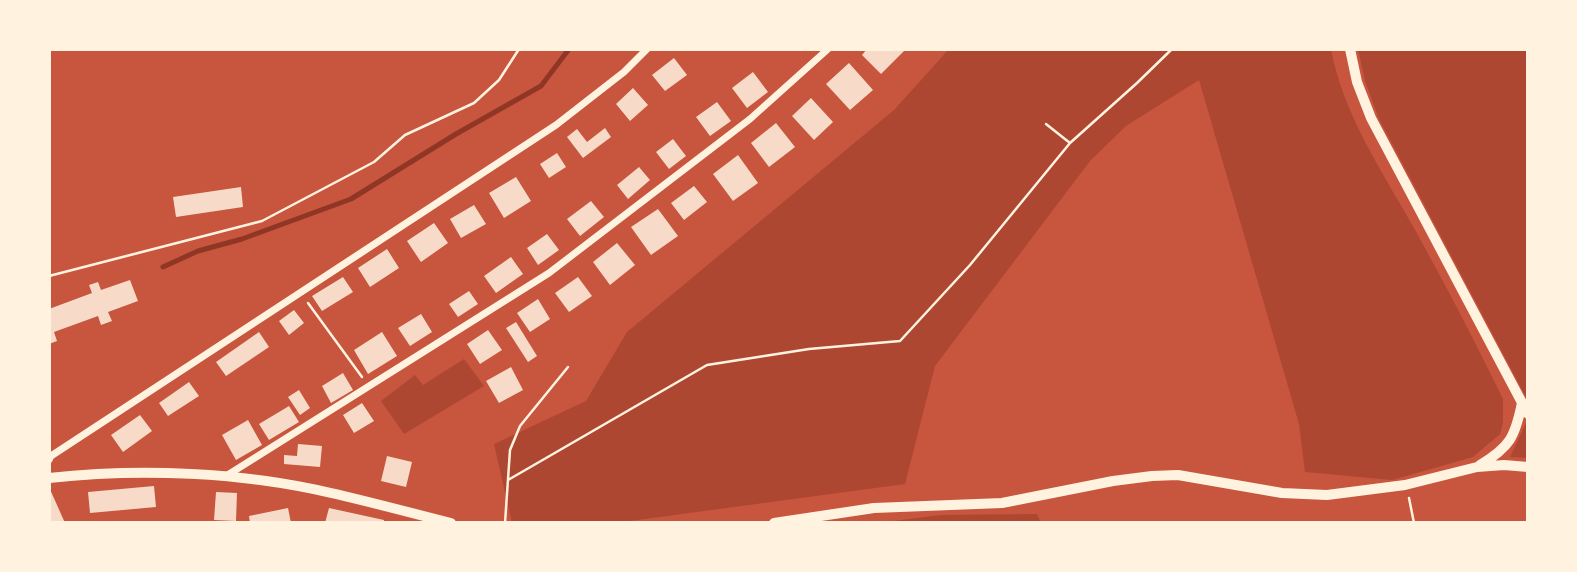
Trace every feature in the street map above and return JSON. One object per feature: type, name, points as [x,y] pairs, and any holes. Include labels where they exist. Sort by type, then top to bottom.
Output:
[{"type":"main road","points":[[1350,49],[1357,82],[1371,118],[1528,414]]},
{"type":"street","points":[[49,460],[51,456],[556,125],[624,72],[647,49]]},
{"type":"street","points":[[226,476],[548,273],[750,119],[828,49]]},
{"type":"street","points":[[1477,467],[1502,452],[1516,432],[1522,402]]},
{"type":"street","points":[[774,523],[874,508],[1002,503],[1152,476],[1178,475],[1282,493],[1327,495],[1405,485],[1477,467],[1528,467]]},
{"type":"street","points":[[49,478],[91,474],[226,476],[329,492],[451,523]]},
{"type":"path","points":[[49,275],[262,221],[374,162],[405,135],[474,103],[499,80],[519,49]]},
{"type":"path","points":[[508,480],[707,365],[809,349],[900,341],[970,265],[1070,142],[1172,49]]},
{"type":"path","points":[[1046,124],[1070,142]]},
{"type":"path","points":[[300,292],[369,386]]},
{"type":"path","points":[[505,523],[510,450],[520,426],[568,367]]},
{"type":"path","points":[[1405,485],[1414,523]]},
{"type":"shaded area","points":[[949,49],[1331,49],[1345,96],[1365,142],[1437,270],[1503,399],[1500,434],[1473,457],[1392,480],[1305,472],[1299,424],[1199,80],[1126,126],[1090,161],[935,366],[905,484],[615,523],[512,523],[494,444],[586,401],[627,332],[894,110]]},
{"type":"shaded area","points":[[1358,49],[1528,49],[1528,401],[1379,119],[1365,81]]},
{"type":"shaded area","points":[[464,359],[484,386],[404,434],[381,401],[415,375],[423,385]]},
{"type":"shaded area","points":[[1526,423],[1528,458],[1510,457]]},
{"type":"shaded area","points":[[1037,514],[1041,523],[878,523],[941,515]]},
{"type":"building","points":[[867,49],[906,49],[881,74],[862,55]]},
{"type":"building","points":[[674,58],[687,75],[665,91],[652,75]]},
{"type":"building","points":[[849,63],[873,90],[850,110],[826,84]]},
{"type":"building","points":[[753,72],[768,92],[747,108],[732,88]]},
{"type":"building","points":[[633,88],[648,105],[630,121],[616,104]]},
{"type":"building","points":[[811,98],[833,122],[814,140],[792,116]]},
{"type":"building","points":[[717,102],[731,121],[710,136],[696,117]]},
{"type":"building","points":[[776,123],[795,147],[769,167],[751,143]]},
{"type":"building","points":[[605,128],[611,137],[583,158],[567,137],[577,129],[587,142]]},
{"type":"building","points":[[673,139],[686,156],[669,169],[656,152]]},
{"type":"building","points":[[557,153],[566,167],[549,178],[540,164]]},
{"type":"building","points":[[738,155],[758,183],[733,201],[713,174]]},
{"type":"building","points":[[639,167],[650,180],[628,199],[617,185]]},
{"type":"building","points":[[516,177],[531,201],[504,218],[489,193]]},
{"type":"building","points":[[694,186],[707,202],[684,220],[671,203]]},
{"type":"building","points":[[241,187],[243,207],[176,217],[173,197]]},
{"type":"building","points":[[591,201],[604,217],[580,236],[567,219]]},
{"type":"building","points":[[474,205],[486,224],[461,238],[450,219]]},
{"type":"building","points":[[658,209],[678,236],[651,255],[631,227]]},
{"type":"building","points":[[434,223],[448,243],[421,262],[407,241]]},
{"type":"building","points":[[547,234],[559,250],[538,265],[527,248]]},
{"type":"building","points":[[617,243],[635,265],[610,285],[593,262]]},
{"type":"building","points":[[387,249],[399,268],[370,287],[358,268]]},
{"type":"building","points":[[511,257],[523,274],[496,293],[484,276]]},
{"type":"building","points":[[343,277],[353,292],[322,311],[312,296]]},
{"type":"building","points":[[578,277],[592,296],[569,312],[555,293]]},
{"type":"building","points":[[130,280],[138,301],[108,312],[112,321],[101,325],[98,316],[54,332],[57,341],[49,344],[49,309],[92,293],[89,285],[98,282],[101,290]]},
{"type":"building","points":[[469,291],[478,304],[458,317],[449,304]]},
{"type":"building","points":[[538,299],[550,319],[530,332],[517,313]]},
{"type":"building","points":[[294,310],[304,323],[289,335],[279,321]]},
{"type":"building","points":[[421,314],[432,332],[410,346],[398,328]]},
{"type":"building","points":[[516,322],[537,356],[528,362],[506,328]]},
{"type":"building","points":[[488,330],[502,350],[480,364],[467,344]]},
{"type":"building","points":[[259,332],[269,347],[226,376],[216,362]]},
{"type":"building","points":[[382,332],[397,356],[368,374],[354,350]]},
{"type":"building","points":[[511,367],[523,390],[499,403],[486,381]]},
{"type":"building","points":[[343,373],[353,390],[331,403],[322,386]]},
{"type":"building","points":[[189,382],[199,396],[168,416],[159,403]]},
{"type":"building","points":[[299,390],[310,408],[300,415],[288,397]]},
{"type":"building","points":[[362,403],[374,421],[354,433],[343,415]]},
{"type":"building","points":[[289,406],[299,422],[269,440],[259,424]]},
{"type":"building","points":[[140,415],[152,431],[123,452],[111,435]]},
{"type":"building","points":[[248,420],[262,445],[236,460],[222,435]]},
{"type":"building","points":[[298,444],[322,446],[320,467],[284,464],[284,455],[297,456]]},
{"type":"building","points":[[387,456],[412,462],[406,487],[381,481]]},
{"type":"building","points":[[154,486],[156,507],[90,513],[88,492]]},
{"type":"building","points":[[49,487],[65,523],[49,523]]},
{"type":"building","points":[[216,492],[237,493],[236,521],[214,520]]},
{"type":"building","points":[[288,508],[291,523],[250,523],[249,516]]},
{"type":"building","points":[[329,508],[384,520],[384,523],[325,523]]},
{"type":"waterway","points":[[163,267],[198,251],[242,239],[351,199],[456,134],[541,86],[569,49]]}]
